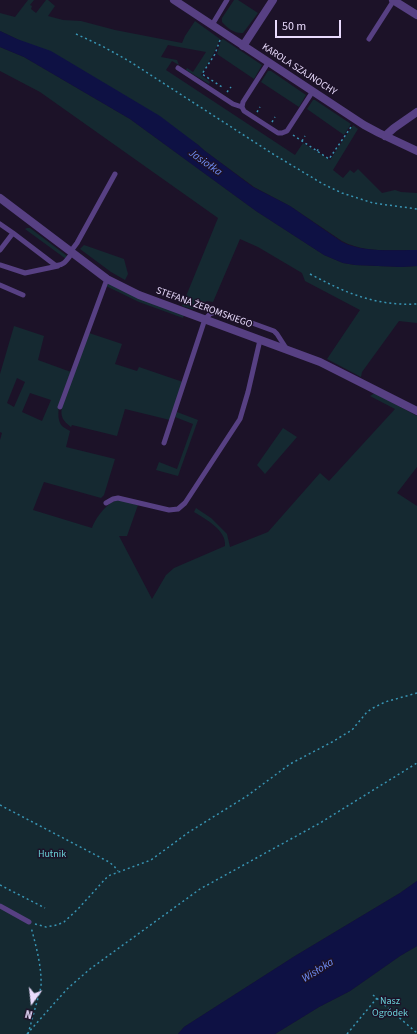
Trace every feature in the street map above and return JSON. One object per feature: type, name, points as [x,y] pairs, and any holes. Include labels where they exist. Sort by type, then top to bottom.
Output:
[{"type":"street","name":"KAROLA SZAJNOCHY","points":[[174,0],[364,125],[417,150]]},
{"type":"street","points":[[243,46],[273,0]]},
{"type":"street","points":[[394,0],[416,13]]},
{"type":"street","points":[[385,136],[417,112]]},
{"type":"street","name":"STEFANA ŻEROMSKIEGO","points":[[0,198],[107,279],[140,295],[260,340],[286,348],[338,370],[417,411]]},
{"type":"lane","points":[[212,25],[227,0]]},
{"type":"lane","points":[[369,39],[394,0]]},
{"type":"lane","points":[[268,63],[242,104],[244,111],[278,133],[287,131],[313,91]]},
{"type":"lane","points":[[178,68],[233,104],[242,104]]},
{"type":"lane","points":[[0,265],[25,273],[58,266],[64,263],[72,252],[115,174]]},
{"type":"lane","points":[[0,224],[53,264],[58,266]]},
{"type":"lane","points":[[0,250],[13,234]]},
{"type":"lane","points":[[60,407],[107,279]]},
{"type":"lane","points":[[0,285],[23,295]]},
{"type":"lane","points":[[164,443],[205,319],[210,314],[220,312],[274,331],[286,348]]},
{"type":"lane","points":[[106,503],[112,499],[118,498],[169,510],[178,509],[185,503],[240,419],[260,340]]},
{"type":"lane","points":[[0,906],[29,922]]},
{"type":"path","points":[[76,34],[129,61],[273,154],[323,184],[342,193],[373,203],[417,209]]},
{"type":"path","points":[[221,37],[215,54],[202,74],[228,91],[242,104]]},
{"type":"path","points":[[210,85],[215,77]]},
{"type":"path","points":[[225,95],[231,87]]},
{"type":"path","points":[[258,111],[262,115]]},
{"type":"path","points":[[272,121],[329,159],[353,123]]},
{"type":"path","points":[[302,141],[305,136]]},
{"type":"path","points":[[317,151],[320,146]]},
{"type":"path","points":[[310,274],[336,288],[360,297],[391,303],[417,304]]},
{"type":"path","points":[[29,922],[46,927],[58,925],[64,922],[78,909],[106,877],[151,860],[189,832],[248,796],[290,764],[352,730],[367,712],[373,708],[385,702],[417,693]]},
{"type":"path","points":[[28,1033],[67,989],[90,969],[200,889],[320,823],[417,763]]},
{"type":"path","points":[[0,805],[109,862],[119,871]]},
{"type":"path","points":[[0,885],[45,908]]},
{"type":"path","points":[[28,1033],[34,1008],[39,998],[42,980],[36,947],[29,922]]},
{"type":"path","points":[[373,995],[417,1033]]},
{"type":"path","points":[[347,1034],[377,998]]},
{"type":"green space","points":[[28,0],[34,0],[30,5],[32,6],[31,9],[36,13],[46,0],[48,0],[55,6],[48,16],[63,20],[81,21],[115,30],[182,43],[195,21],[220,39],[214,53],[201,75],[210,82],[209,84],[186,70],[187,68],[193,72],[206,52],[168,45],[161,57],[177,60],[179,65],[172,61],[166,70],[295,155],[303,143],[330,160],[353,125],[358,129],[333,170],[343,178],[350,170],[354,173],[358,169],[382,193],[395,190],[417,193],[417,250],[369,249],[351,245],[342,241],[290,206],[254,187],[197,144],[17,39],[0,31],[0,13],[15,17]]},
{"type":"green space","points":[[234,0],[238,0],[258,13],[243,33],[237,33],[231,30],[222,22],[222,18]]},
{"type":"green space","points":[[223,39],[262,65],[254,79],[217,54],[221,40]]},
{"type":"green space","points":[[0,47],[24,57],[130,119],[256,211],[324,255],[343,263],[355,265],[401,267],[417,266],[417,323],[399,321],[362,372],[361,377],[327,359],[360,310],[305,281],[302,273],[258,247],[240,239],[213,302],[207,301],[193,309],[182,306],[218,218],[40,92],[0,71]]},
{"type":"green space","points":[[268,71],[271,71],[306,95],[299,107],[261,82]]},
{"type":"green space","points":[[313,100],[351,124],[344,135],[307,109]]},
{"type":"green space","points":[[30,228],[67,256],[66,259],[25,229]]},
{"type":"green space","points":[[84,245],[124,259],[128,274],[125,280],[111,272],[80,249]]},
{"type":"green space","points":[[109,283],[184,315],[183,318],[139,302],[106,286]]},
{"type":"green space","name":"Hutnik","points":[[14,326],[44,336],[38,360],[71,372],[63,392],[58,414],[59,421],[62,426],[70,431],[66,447],[115,459],[104,495],[101,498],[44,482],[33,510],[92,528],[101,512],[115,501],[138,505],[127,536],[119,536],[152,599],[166,575],[174,568],[225,546],[223,535],[209,522],[194,512],[196,508],[211,518],[227,534],[230,547],[268,532],[320,473],[329,481],[395,409],[370,396],[375,393],[417,416],[417,467],[397,493],[417,506],[417,881],[400,893],[295,956],[184,1027],[178,1034],[0,1034],[0,440],[2,433],[0,432],[0,374]],"holes":[[[17,378],[25,382],[14,407],[7,403]],[[30,393],[51,400],[42,421],[22,412]]]},
{"type":"green space","points":[[89,333],[122,344],[115,364],[137,371],[139,367],[183,382],[170,420],[125,409],[117,436],[72,425],[71,427],[66,423],[61,413],[62,406]]},
{"type":"green space","points":[[177,412],[198,420],[178,476],[156,470],[159,462],[177,469],[193,424],[175,417]]},
{"type":"green space","points":[[283,428],[297,437],[265,474],[257,465]]},
{"type":"green space","name":"Nasz Ogródek","points":[[417,946],[417,1034],[275,1034],[319,1007],[350,991]]},
{"type":"water","name":"Jasiołka","points":[[0,31],[17,39],[51,51],[160,116],[253,187],[290,206],[342,242],[351,246],[369,249],[417,250],[417,266],[401,267],[355,265],[343,263],[324,255],[256,211],[130,119],[24,57],[0,47]]},
{"type":"water","name":"Wisłoka","points":[[417,881],[417,946],[350,991],[319,1007],[275,1034],[178,1034],[184,1027],[295,956],[400,893]]}]
